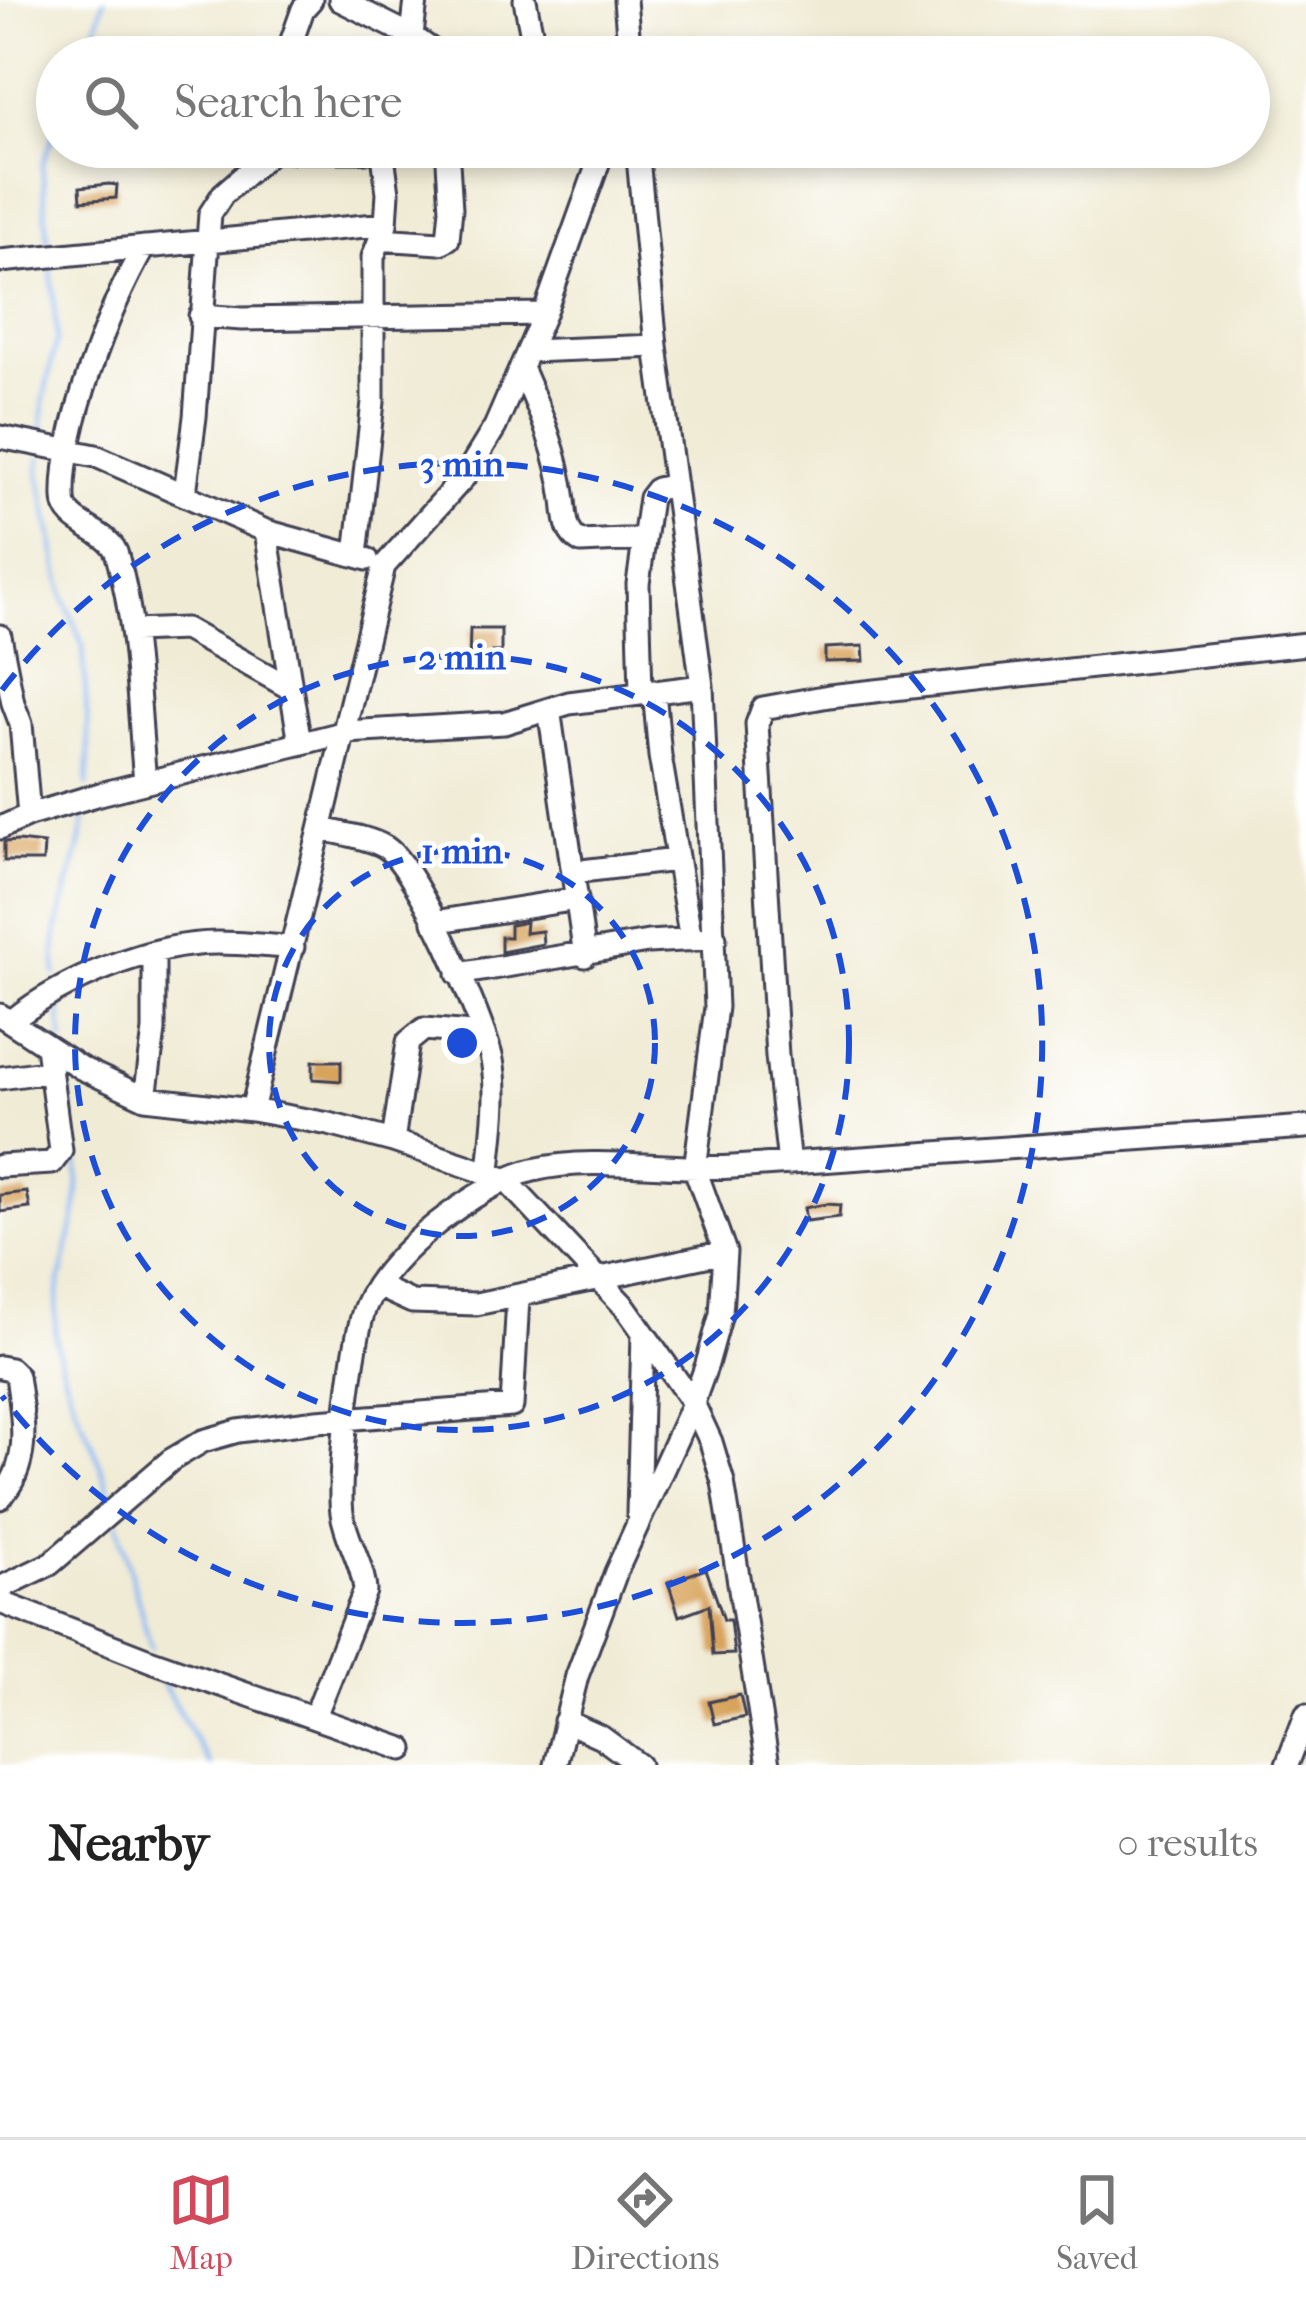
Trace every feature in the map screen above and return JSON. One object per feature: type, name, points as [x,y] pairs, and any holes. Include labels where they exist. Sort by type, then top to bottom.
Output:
[{"type":"street","points":[[294,36],[311,0]]},
{"type":"street","points":[[340,0],[383,36]]},
{"type":"street","points":[[405,36],[416,0]]},
{"type":"street","points":[[525,0],[532,36]]},
{"type":"street","points":[[625,0],[628,36]]},
{"type":"street","points":[[185,493],[210,214],[253,168]]},
{"type":"street","points":[[356,555],[373,402],[373,257],[383,231],[388,193],[385,168]]},
{"type":"street","points":[[0,261],[206,241],[383,231],[440,244],[448,239],[447,168]]},
{"type":"street","points":[[252,1110],[384,566],[465,476],[526,360],[596,168]]},
{"type":"street","points":[[555,1765],[585,1655],[693,1403],[721,1314],[725,1252],[695,1169],[716,1007],[702,686],[656,346],[639,168]]},
{"type":"street","points":[[144,248],[116,295],[70,448],[65,509],[115,548],[133,631],[146,782]]},
{"type":"street","points":[[200,316],[544,314]]},
{"type":"street","points":[[526,360],[656,346]]},
{"type":"street","points":[[526,360],[559,464],[567,526],[573,538],[581,542],[644,539]]},
{"type":"street","points":[[0,437],[70,448],[266,531],[384,566]]},
{"type":"street","points":[[675,485],[652,492],[638,584],[648,691],[691,940]]},
{"type":"street","points":[[266,531],[301,744]]},
{"type":"street","points":[[133,631],[185,629],[290,688]]},
{"type":"street","points":[[0,636],[21,724],[29,814]]},
{"type":"street","points":[[789,1164],[776,1056],[758,746],[758,714],[763,708],[829,696],[1306,644]]},
{"type":"street","points":[[0,828],[29,814],[346,732],[504,723],[549,709],[702,686]]},
{"type":"street","points":[[549,709],[586,956]]},
{"type":"street","points":[[322,829],[383,846],[404,864],[434,922],[483,1034],[495,1084],[497,1176]]},
{"type":"street","points":[[573,872],[676,860]]},
{"type":"street","points":[[434,922],[577,898]]},
{"type":"street","points":[[458,974],[648,942],[715,938]]},
{"type":"street","points":[[293,947],[216,943],[154,955],[97,970],[6,1017],[113,1086],[145,1098],[252,1110],[393,1141],[497,1176],[611,1291],[693,1403],[711,1442],[723,1482],[768,1765]]},
{"type":"street","points":[[145,1098],[154,1031],[154,955]]},
{"type":"street","points":[[393,1141],[408,1042],[415,1033],[424,1029],[483,1034]]},
{"type":"street","points":[[0,1166],[52,1163],[61,1151],[47,1046]]},
{"type":"street","points":[[0,1078],[51,1071]]},
{"type":"street","points":[[315,1716],[365,1591],[341,1511],[347,1419],[366,1305],[400,1257],[497,1176],[572,1166],[695,1169],[789,1164],[1306,1127]]},
{"type":"street","points":[[377,1286],[412,1302],[438,1306],[518,1298],[725,1252]]},
{"type":"street","points":[[0,1588],[50,1564],[171,1460],[203,1441],[238,1430],[512,1406],[518,1298]]},
{"type":"street","points":[[638,1524],[643,1334]]},
{"type":"street","points":[[0,1367],[17,1376],[23,1446],[18,1476],[0,1498]]},
{"type":"street","points":[[0,1602],[148,1660],[403,1749]]},
{"type":"street","points":[[1287,1765],[1306,1715]]},
{"type":"street","points":[[565,1721],[601,1737],[639,1765]]},
{"type":"building","points":[[117,185],[116,198],[81,201],[80,187]]},
{"type":"building","points":[[470,629],[501,629],[501,652],[492,652],[492,666],[469,665]]},
{"type":"building","points":[[863,646],[864,661],[825,662],[825,648]]},
{"type":"building","points":[[4,842],[44,844],[43,861],[4,861]]},
{"type":"building","points":[[526,922],[525,933],[542,931],[543,944],[501,952],[501,937],[510,937],[510,925]]},
{"type":"building","points":[[313,1061],[341,1061],[341,1081],[313,1079]]},
{"type":"building","points":[[27,1192],[30,1208],[0,1212],[0,1195]]},
{"type":"building","points":[[840,1205],[839,1217],[806,1221],[804,1208]]},
{"type":"building","points":[[706,1569],[724,1620],[730,1620],[734,1654],[713,1655],[709,1605],[679,1616],[668,1582]]},
{"type":"building","points":[[740,1695],[745,1717],[714,1724],[709,1702]]},
{"type":"waterway","points":[[94,36],[104,0]]},
{"type":"waterway","points":[[42,168],[48,243]]},
{"type":"waterway","points":[[42,430],[57,337],[51,270]]},
{"type":"waterway","points":[[40,457],[64,598],[83,646],[87,785]]},
{"type":"waterway","points":[[56,974],[57,933],[85,812]]},
{"type":"waterway","points":[[59,1003],[63,1040]]},
{"type":"waterway","points":[[67,1075],[78,1188],[56,1305],[56,1339],[65,1379],[110,1495]]},
{"type":"waterway","points":[[117,1523],[151,1648]]},
{"type":"waterway","points":[[159,1677],[210,1765]]}]
